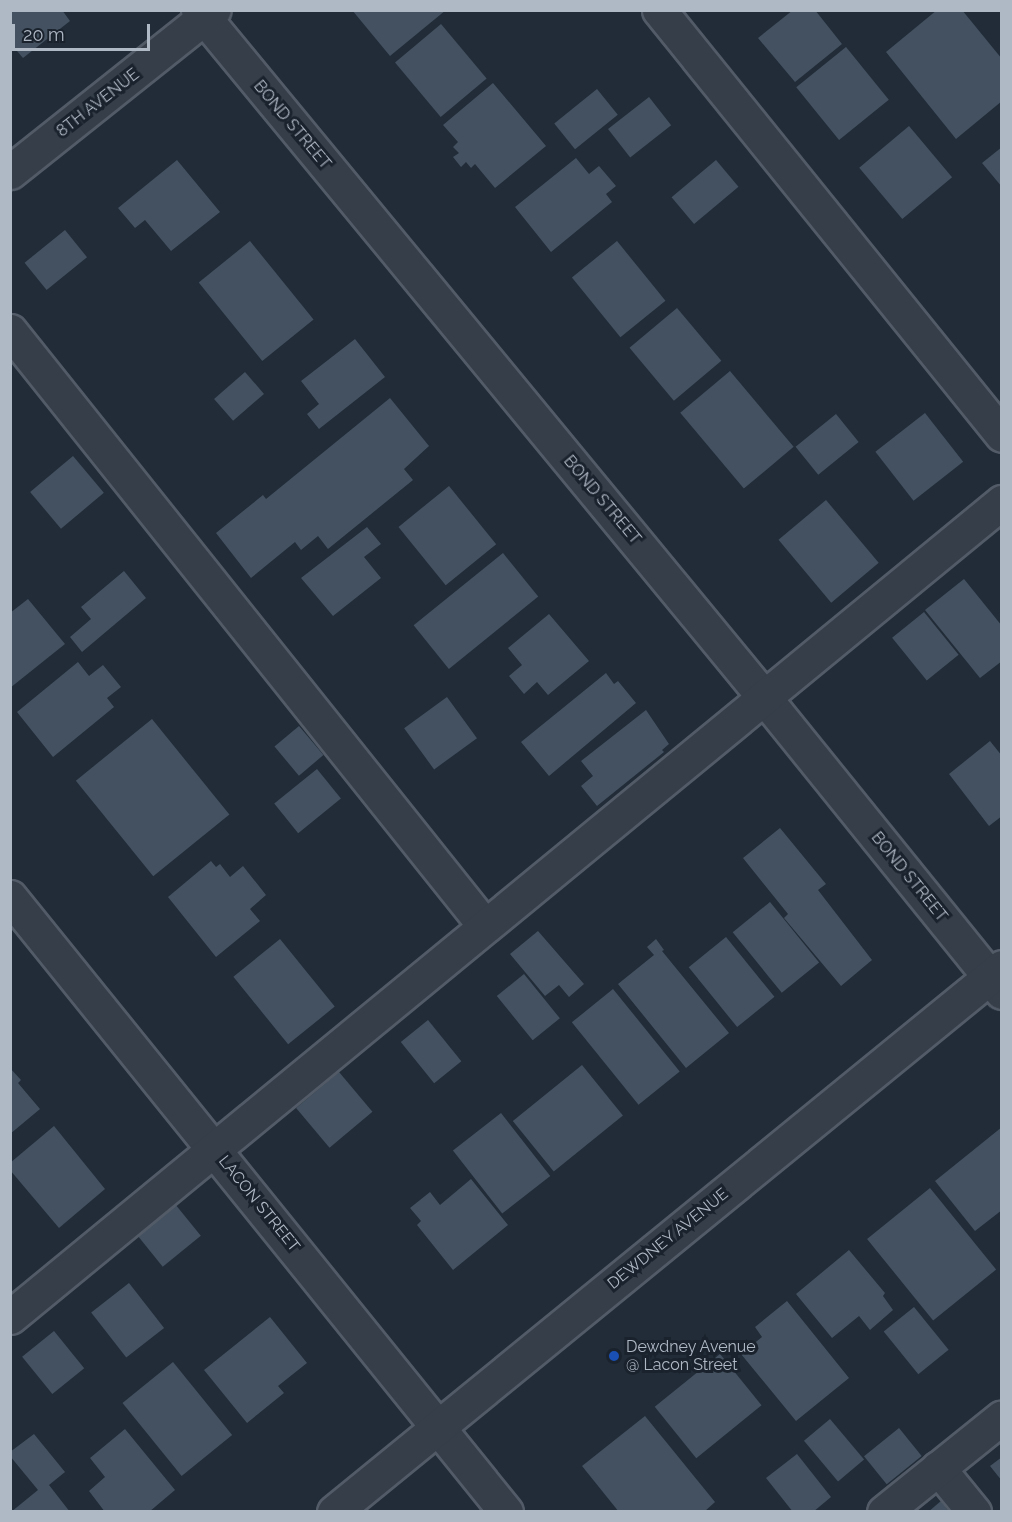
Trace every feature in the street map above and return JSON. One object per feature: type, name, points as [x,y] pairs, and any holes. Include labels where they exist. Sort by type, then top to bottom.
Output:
[{"type":"street","points":[[658,10],[1002,435]]},
{"type":"street","name":"8TH AVENUE","points":[[10,172],[206,13]]},
{"type":"street","name":"BOND STREET","points":[[206,13],[997,979]]},
{"type":"street","points":[[10,331],[484,925]]},
{"type":"street","points":[[10,1317],[484,925],[1002,502]]},
{"type":"street","name":"LACON STREET","points":[[10,897],[215,1148],[506,1512]]},
{"type":"street","name":"DEWDNEY AVENUE","points":[[334,1512],[997,979]]},
{"type":"street","points":[[884,1512],[1002,1417]]},
{"type":"street","points":[[938,1468],[974,1512]]},
{"type":"building","points":[[10,10],[62,10],[70,21],[23,58],[10,43]]},
{"type":"building","points":[[352,10],[446,10],[390,56]]},
{"type":"building","points":[[793,10],[815,10],[842,44],[795,82],[758,38]]},
{"type":"building","points":[[937,10],[962,10],[1002,59],[1002,101],[956,139],[886,52]]},
{"type":"building","points":[[441,24],[487,78],[441,117],[395,63]]},
{"type":"building","points":[[846,47],[889,100],[839,140],[796,87]]},
{"type":"building","points":[[493,83],[546,146],[495,188],[475,164],[471,168],[466,162],[461,167],[453,157],[459,153],[453,147],[458,142],[443,125]]},
{"type":"building","points":[[597,89],[618,115],[575,149],[554,124]]},
{"type":"building","points":[[649,97],[671,125],[630,157],[608,129]]},
{"type":"building","points":[[909,126],[952,177],[902,219],[859,168]]},
{"type":"building","points":[[1002,147],[1002,187],[982,163]]},
{"type":"building","points":[[576,158],[589,174],[599,166],[616,186],[606,194],[612,202],[551,252],[515,207]]},
{"type":"building","points":[[177,160],[220,212],[171,251],[145,220],[135,228],[118,208]]},
{"type":"building","points":[[716,160],[738,187],[694,224],[672,197]]},
{"type":"building","points":[[65,230],[87,257],[47,290],[25,263]]},
{"type":"building","points":[[250,241],[314,319],[262,361],[199,283]]},
{"type":"building","points":[[617,241],[665,301],[620,337],[572,278]]},
{"type":"building","points":[[677,308],[721,361],[674,401],[630,348]]},
{"type":"building","points":[[355,339],[385,377],[319,429],[307,414],[319,404],[301,381]]},
{"type":"building","points":[[730,371],[794,447],[744,489],[680,413]]},
{"type":"building","points":[[245,372],[264,394],[233,421],[214,399]]},
{"type":"building","points":[[390,398],[429,446],[404,469],[413,480],[328,549],[318,536],[301,550],[295,542],[251,578],[216,533],[263,495],[266,499]]},
{"type":"building","points":[[925,413],[963,462],[914,501],[875,452]]},
{"type":"building","points":[[836,414],[859,442],[818,475],[796,447]]},
{"type":"building","points":[[73,456],[104,493],[61,529],[30,492]]},
{"type":"building","points":[[449,486],[496,544],[446,585],[398,527]]},
{"type":"building","points":[[826,500],[879,563],[831,603],[779,540]]},
{"type":"building","points":[[367,527],[381,544],[364,557],[381,578],[333,616],[301,578]]},
{"type":"building","points":[[503,553],[538,597],[449,669],[414,625]]},
{"type":"building","points":[[124,571],[146,598],[82,652],[70,637],[91,619],[81,607]]},
{"type":"building","points":[[964,579],[1002,626],[1002,661],[980,678],[925,610]]},
{"type":"building","points":[[28,599],[65,644],[10,688],[10,613]]},
{"type":"building","points":[[924,612],[959,655],[927,681],[892,638]]},
{"type":"building","points":[[549,614],[589,661],[548,695],[537,682],[524,694],[509,676],[522,665],[508,648]]},
{"type":"building","points":[[78,662],[89,676],[103,665],[121,687],[107,698],[114,707],[53,757],[17,712]]},
{"type":"building","points":[[606,673],[614,684],[618,681],[636,703],[549,776],[521,742]]},
{"type":"building","points":[[447,697],[477,738],[434,769],[404,728]]},
{"type":"building","points":[[646,710],[669,744],[662,750],[664,752],[597,806],[581,786],[593,776],[581,761]]},
{"type":"building","points":[[152,719],[229,815],[153,876],[76,781]]},
{"type":"building","points":[[299,726],[323,755],[299,776],[274,747]]},
{"type":"building","points":[[990,741],[1002,756],[1002,816],[989,826],[949,774]]},
{"type":"building","points":[[317,769],[341,799],[298,833],[274,804]]},
{"type":"building","points":[[780,828],[826,884],[818,890],[872,960],[841,986],[784,918],[788,914],[743,858]]},
{"type":"building","points":[[211,861],[216,867],[220,864],[230,877],[243,866],[266,895],[250,909],[260,921],[216,957],[168,897]]},
{"type":"building","points":[[770,902],[819,963],[782,993],[733,932]]},
{"type":"building","points":[[538,931],[584,984],[569,997],[559,985],[545,996],[510,954]]},
{"type":"building","points":[[726,937],[774,997],[737,1027],[689,967]]},
{"type":"building","points":[[280,939],[335,1007],[288,1044],[233,977]]},
{"type":"building","points":[[656,939],[664,950],[662,951],[729,1033],[686,1068],[618,984],[654,955],[647,947]]},
{"type":"building","points":[[524,974],[560,1018],[533,1040],[497,996]]},
{"type":"building","points":[[613,989],[680,1071],[639,1105],[572,1022]]},
{"type":"building","points":[[428,1020],[461,1061],[434,1083],[401,1042]]},
{"type":"building","points":[[582,1065],[623,1116],[554,1172],[513,1121]]},
{"type":"building","points":[[10,1068],[21,1080],[18,1083],[40,1109],[10,1134]]},
{"type":"building","points":[[339,1072],[372,1112],[330,1148],[296,1108]]},
{"type":"building","points":[[501,1113],[550,1176],[502,1214],[453,1151]]},
{"type":"building","points":[[54,1126],[105,1189],[59,1228],[10,1170],[10,1163]]},
{"type":"building","points":[[1002,1127],[1002,1210],[975,1231],[935,1181]]},
{"type":"building","points":[[471,1179],[508,1225],[453,1270],[417,1225],[421,1221],[410,1208],[430,1192],[440,1205]]},
{"type":"building","points":[[930,1188],[996,1270],[933,1321],[867,1239]]},
{"type":"building","points":[[175,1204],[201,1236],[163,1267],[137,1235]]},
{"type":"building","points":[[849,1250],[885,1293],[883,1296],[893,1310],[870,1330],[859,1316],[832,1338],[796,1294]]},
{"type":"building","points":[[129,1283],[164,1328],[126,1357],[91,1313]]},
{"type":"building","points":[[787,1301],[849,1378],[796,1421],[741,1354],[762,1337],[755,1327]]},
{"type":"building","points":[[914,1307],[949,1350],[918,1374],[884,1332]]},
{"type":"building","points":[[270,1317],[307,1363],[278,1386],[284,1393],[247,1423],[204,1370]]},
{"type":"building","points":[[54,1331],[84,1368],[52,1394],[22,1357]]},
{"type":"building","points":[[720,1354],[762,1405],[696,1458],[655,1407]]},
{"type":"building","points":[[173,1362],[232,1435],[182,1476],[122,1403]]},
{"type":"building","points":[[645,1416],[715,1502],[704,1512],[619,1512],[582,1466]]},
{"type":"building","points":[[830,1419],[864,1460],[838,1481],[804,1441]]},
{"type":"building","points":[[899,1428],[922,1456],[887,1484],[864,1456]]},
{"type":"building","points":[[125,1429],[175,1490],[149,1512],[105,1512],[89,1491],[105,1477],[90,1458]]},
{"type":"building","points":[[34,1434],[65,1472],[49,1485],[70,1512],[11,1512],[38,1490],[10,1456],[10,1452]]},
{"type":"building","points":[[797,1454],[831,1497],[813,1512],[793,1512],[766,1478]]},
{"type":"building","points":[[1002,1457],[1002,1481],[990,1466]]},
{"type":"building","points":[[941,1501],[949,1512],[928,1512]]},
{"type":"place","name":"Dewdney Avenue @ Lacon Street","points":[[614,1356]]}]
